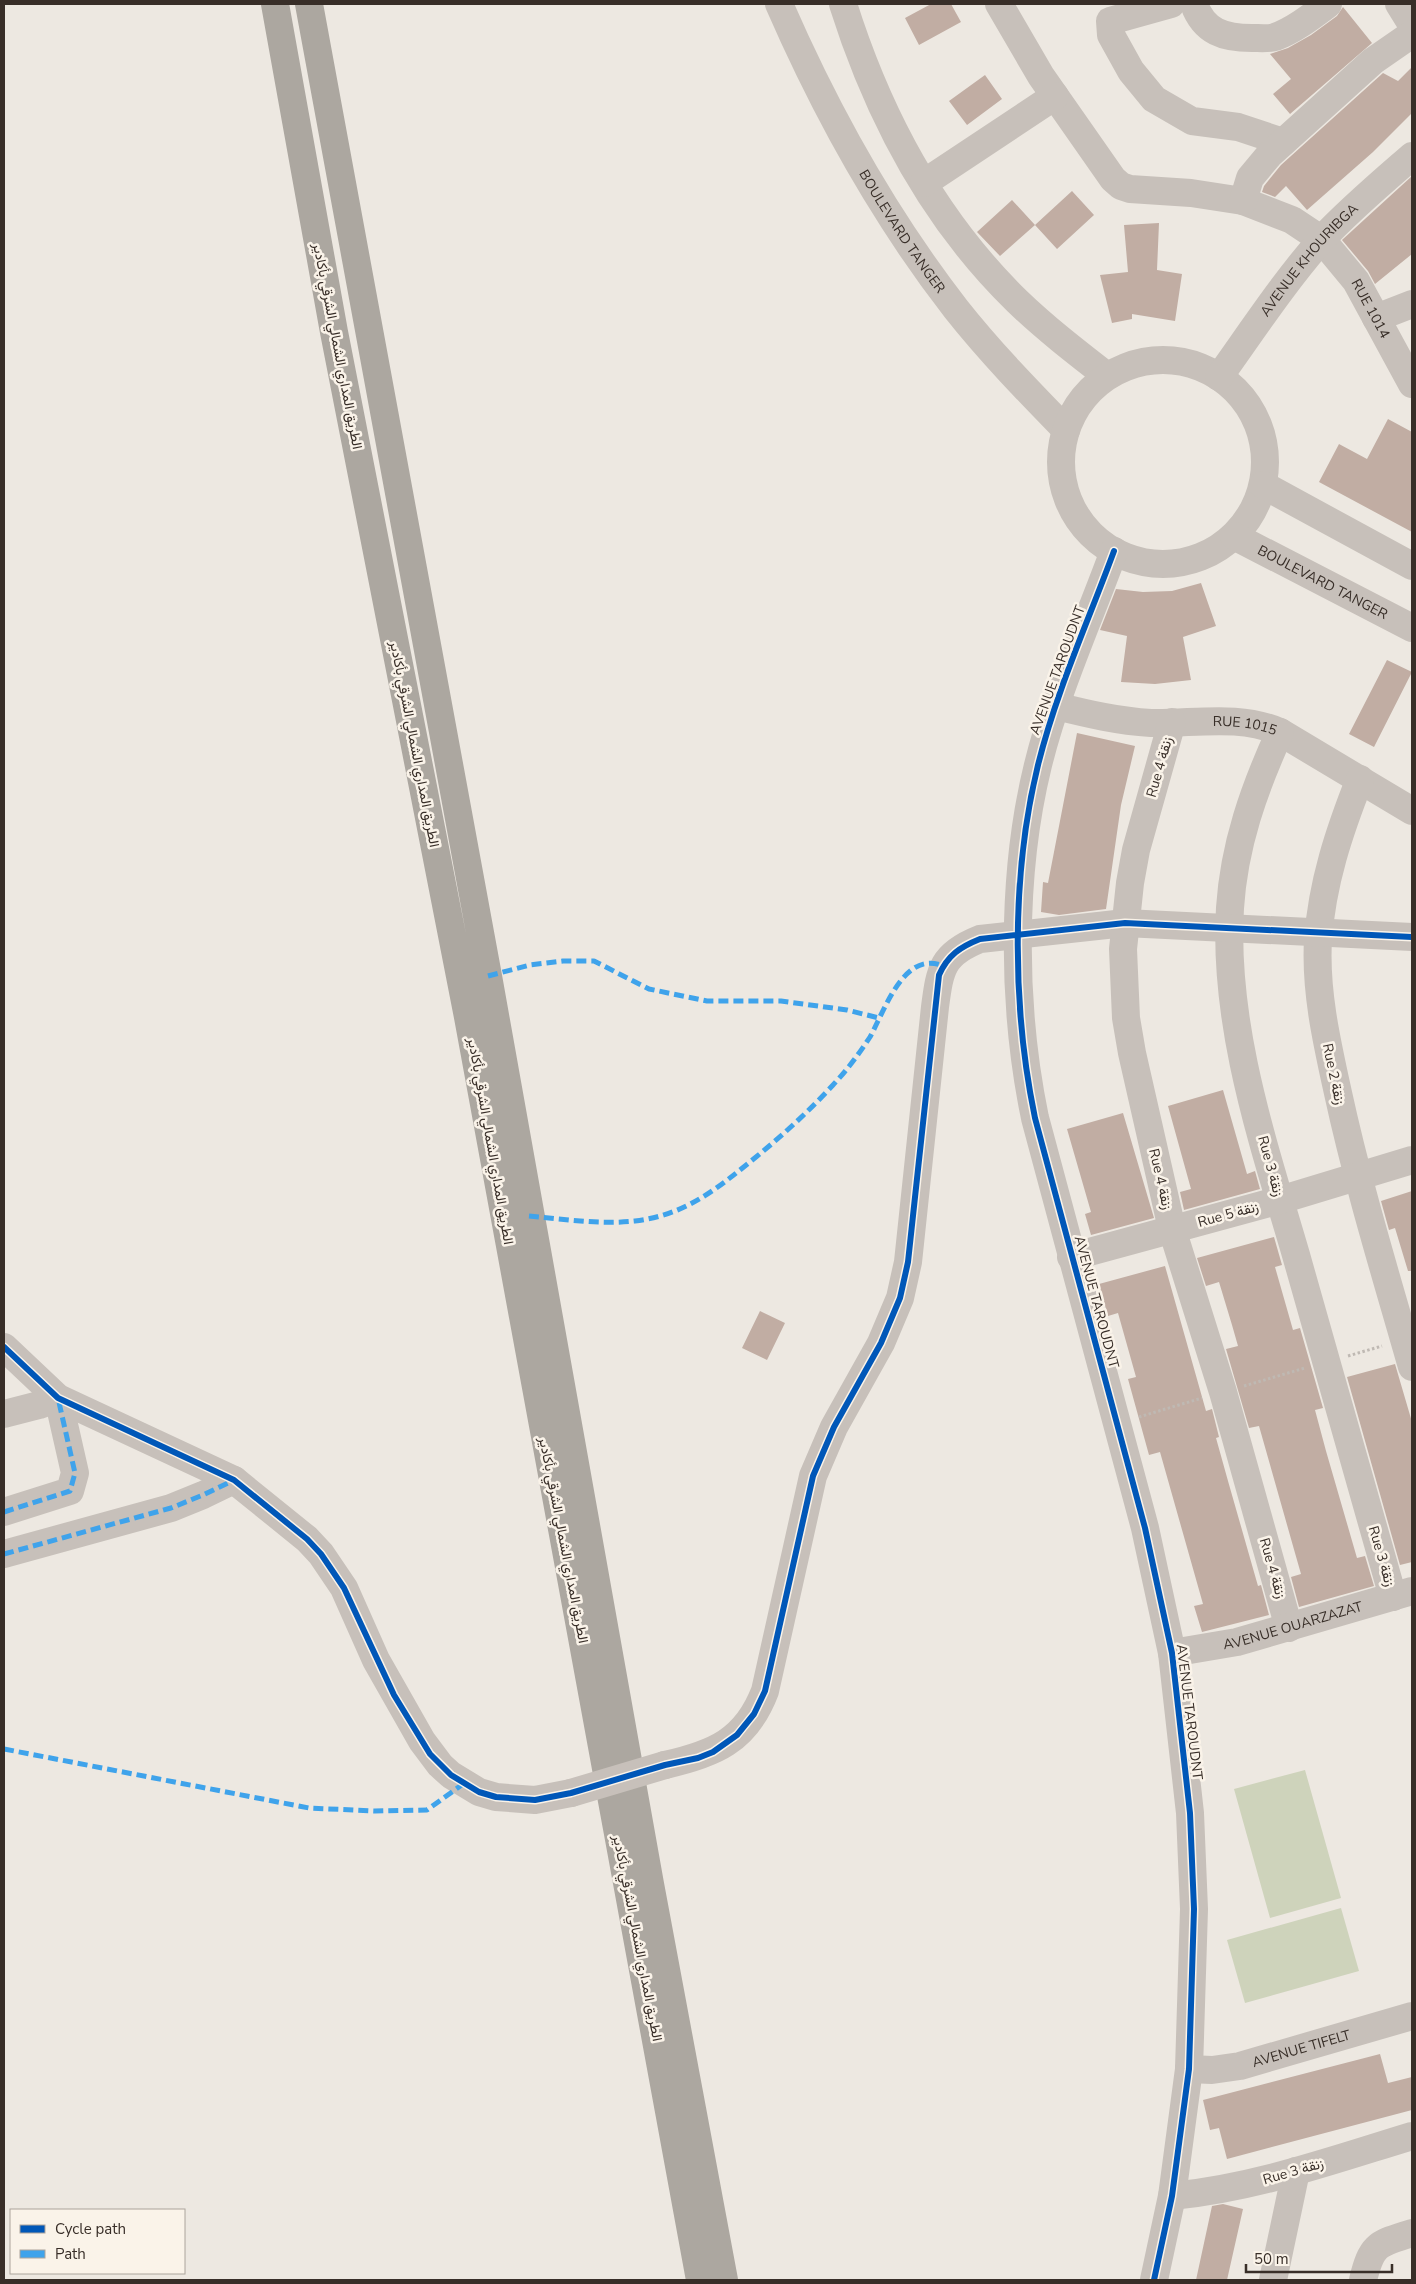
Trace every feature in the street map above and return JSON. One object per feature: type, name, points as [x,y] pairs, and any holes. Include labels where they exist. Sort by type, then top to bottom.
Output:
[{"type":"highway","name":"الطريق المداري الشمالي الشرقي بأكادير","points":[[275,4],[334,332],[468,1017],[700,2280]]},
{"type":"highway","name":"الطريق المداري الشمالي الشرقي بأكادير","points":[[309,4],[724,2280]]},
{"type":"street","name":"BOULEVARD TANGER","points":[[779,4],[825,104],[864,175],[908,244],[957,309],[1009,372],[1066,430]]},
{"type":"street","points":[[843,4],[859,53],[882,107],[909,160],[941,209],[977,256],[1016,300],[1060,340],[1107,376]]},
{"type":"street","name":"RUE 1014","points":[[999,4],[1055,96],[1106,172],[1121,186],[1130,189],[1191,193],[1243,202],[1292,220],[1322,240],[1356,281],[1412,384]]},
{"type":"street","points":[[1171,4],[1104,13],[1111,35],[1131,71],[1154,99],[1192,121],[1238,127],[1283,142]]},
{"type":"street","points":[[1194,4],[1198,16],[1211,29],[1224,35],[1240,38],[1274,38],[1328,4]]},
{"type":"street","points":[[1399,4],[1412,25]]},
{"type":"street","points":[[1243,202],[1250,178],[1283,142],[1373,62],[1412,34]]},
{"type":"street","points":[[924,183],[1055,96]]},
{"type":"street","name":"AVENUE KHOURIBGA","points":[[1219,377],[1274,301],[1322,240],[1356,204],[1412,156]]},
{"type":"street","points":[[1376,318],[1412,304]]},
{"type":"street","points":[[1151,360],[1198,366],[1219,377],[1242,398],[1258,424],[1265,454],[1263,485],[1257,504],[1247,521],[1234,536],[1214,552],[1190,562],[1164,565],[1138,562],[1114,551],[1095,538],[1084,526],[1068,500],[1061,453],[1066,430],[1080,403],[1089,391],[1107,376],[1128,366],[1151,360]]},
{"type":"street","points":[[1263,485],[1412,566]]},
{"type":"street","name":"BOULEVARD TANGER","points":[[1234,536],[1412,628]]},
{"type":"street","name":"AVENUE TAROUDNT","points":[[1114,551],[1056,706],[1038,765],[1025,834],[1018,936],[1021,1033],[1029,1090],[1071,1257],[1145,1528],[1172,1653],[1190,1814],[1194,1928],[1189,2069],[1172,2196],[1154,2280]]},
{"type":"street","name":"RUE 1015","points":[[1056,706],[1114,720],[1172,722],[1246,721],[1257,723],[1280,732],[1412,811]]},
{"type":"street","name":"Rue 4 زنقة","points":[[1172,722],[1136,850],[1125,924],[1124,984],[1130,1044],[1172,1229],[1223,1392],[1289,1628]]},
{"type":"street","name":"Rue 3 زنقة","points":[[1280,732],[1259,779],[1240,838],[1233,874],[1230,927],[1231,980],[1240,1050],[1326,1362],[1403,1594]]},
{"type":"street","name":"Rue 2 زنقة","points":[[1360,780],[1330,862],[1324,888],[1319,933],[1318,967],[1323,1019],[1334,1077],[1358,1177],[1412,1367]]},
{"type":"street","points":[[4,1347],[58,1398],[234,1480],[307,1540],[334,1570],[394,1694],[422,1742],[440,1765],[463,1784],[496,1797],[535,1800],[698,1758],[725,1744],[747,1724],[760,1703],[765,1691],[813,1476],[834,1427],[881,1343],[904,1282],[908,1262],[939,975],[954,952],[980,938],[1018,936],[1125,924],[1230,927],[1412,937]]},
{"type":"street","name":"Rue 5 زنقة","points":[[1071,1257],[1280,1200],[1412,1160]]},
{"type":"street","points":[[4,1414],[58,1398]]},
{"type":"street","points":[[4,1512],[70,1491],[75,1473],[58,1398]]},
{"type":"street","points":[[4,1554],[171,1508],[234,1480]]},
{"type":"street","name":"AVENUE OUARZAZAT","points":[[1172,1653],[1237,1642],[1403,1594]]},
{"type":"street","name":"AVENUE TIFELT","points":[[1189,2069],[1212,2070],[1240,2066],[1412,2016]]},
{"type":"street","name":"Rue 3 زنقة","points":[[1172,2196],[1217,2190],[1296,2171],[1412,2136]]},
{"type":"street","points":[[1273,2280],[1296,2171]]},
{"type":"street","points":[[1363,2280],[1369,2258],[1378,2246],[1412,2233]]},
{"type":"path","points":[[1117,1423],[1405,1340]]},
{"type":"green space","points":[[1305,1770],[1341,1898],[1270,1918],[1234,1789]]},
{"type":"green space","points":[[1341,1908],[1359,1971],[1245,2003],[1227,1940]]},
{"type":"building","points":[[931,4],[951,4],[961,22],[919,45],[905,18]]},
{"type":"building","points":[[1343,7],[1372,43],[1290,114],[1273,94],[1291,79],[1270,54],[1288,48],[1311,35],[1337,16]]},
{"type":"building","points":[[1412,67],[1412,113],[1373,152],[1307,210],[1286,186],[1275,197],[1262,192],[1264,186],[1281,165],[1383,73],[1398,81]]},
{"type":"building","points":[[985,75],[1002,99],[967,125],[949,101]]},
{"type":"building","points":[[1412,176],[1412,254],[1375,284],[1368,271],[1342,240]]},
{"type":"building","points":[[1072,191],[1094,215],[1057,249],[1035,225]]},
{"type":"building","points":[[1012,200],[1035,225],[1000,256],[977,232]]},
{"type":"building","points":[[1159,223],[1157,270],[1182,274],[1175,321],[1132,314],[1132,319],[1112,323],[1100,275],[1128,272],[1124,225]]},
{"type":"building","points":[[1388,419],[1412,432],[1412,532],[1319,482],[1339,444],[1367,459]]},
{"type":"building","points":[[1201,583],[1216,626],[1183,637],[1191,680],[1155,684],[1121,682],[1127,636],[1100,630],[1116,589],[1143,592],[1172,591]]},
{"type":"building","points":[[1387,660],[1412,672],[1374,747],[1349,734]]},
{"type":"building","points":[[1077,733],[1135,746],[1121,805],[1106,909],[1059,915],[1041,912],[1043,882],[1048,883]]},
{"type":"building","points":[[1223,1090],[1247,1174],[1255,1171],[1260,1189],[1184,1210],[1180,1192],[1191,1189],[1168,1106]]},
{"type":"building","points":[[1123,1113],[1154,1218],[1091,1235],[1085,1214],[1091,1212],[1067,1129]]},
{"type":"building","points":[[1412,1191],[1412,1271],[1408,1271],[1395,1228],[1389,1230],[1381,1201]]},
{"type":"building","points":[[1274,1237],[1282,1265],[1275,1267],[1293,1330],[1300,1328],[1323,1408],[1315,1410],[1326,1451],[1357,1558],[1365,1556],[1374,1586],[1299,1607],[1291,1577],[1301,1574],[1259,1426],[1249,1428],[1226,1349],[1238,1346],[1232,1325],[1219,1282],[1206,1286],[1197,1258]]},
{"type":"building","points":[[1165,1266],[1206,1411],[1212,1409],[1219,1437],[1216,1438],[1258,1586],[1261,1585],[1269,1615],[1202,1632],[1194,1606],[1203,1604],[1160,1452],[1149,1455],[1128,1379],[1136,1377],[1118,1313],[1108,1316],[1099,1284]]},
{"type":"building","points":[[760,1311],[785,1323],[767,1360],[742,1348]]},
{"type":"building","points":[[1395,1364],[1412,1422],[1412,1562],[1400,1565],[1347,1377]]},
{"type":"building","points":[[1380,2054],[1388,2083],[1412,2077],[1412,2110],[1227,2159],[1219,2128],[1210,2130],[1203,2100]]},
{"type":"building","points":[[1223,2204],[1243,2209],[1227,2280],[1196,2280],[1212,2206]]},
{"type":"marked path","points":[[488,976],[530,965],[563,961],[594,961],[649,989],[707,1001],[781,1001],[847,1010],[879,1018]]},
{"type":"marked path","points":[[529,1216],[595,1222],[635,1221],[670,1213],[700,1198],[766,1149],[833,1085],[848,1068],[870,1037],[889,999],[906,974],[917,966],[929,963],[943,966]]},
{"type":"marked path","points":[[4,1512],[70,1491],[75,1473],[58,1398]]},
{"type":"marked path","points":[[4,1554],[171,1508],[234,1480]]},
{"type":"marked path","points":[[4,1749],[309,1808],[375,1811],[427,1810],[463,1784]]},
{"type":"cycle path","points":[[1114,551],[1063,684],[1038,765],[1029,807],[1019,896],[1019,987],[1027,1075],[1035,1118],[1145,1528],[1172,1653],[1190,1813],[1194,1909],[1189,2069],[1172,2196],[1154,2280]]},
{"type":"cycle path","points":[[4,1347],[58,1398],[234,1480],[307,1539],[321,1554],[344,1588],[394,1695],[430,1754],[451,1775],[479,1792],[496,1797],[535,1800],[571,1793],[665,1765],[698,1758],[713,1752],[737,1735],[754,1714],[765,1691],[813,1476],[834,1427],[881,1343],[900,1298],[908,1262],[939,975],[946,962],[955,952],[980,939],[1125,923],[1412,937]]}]
